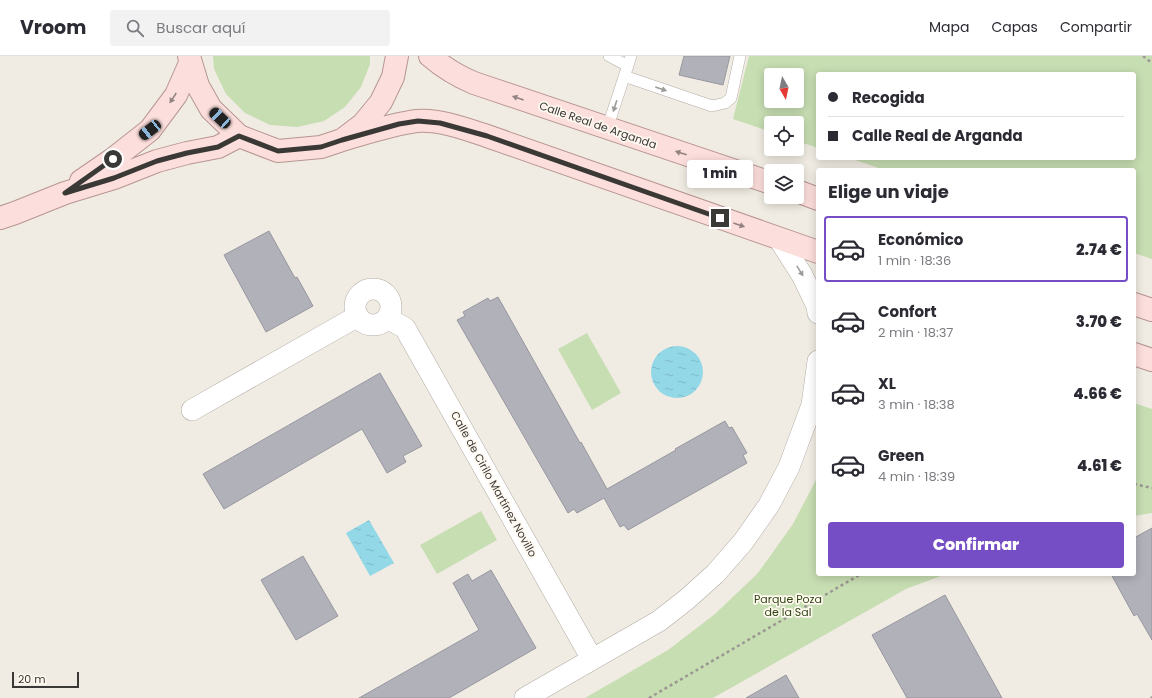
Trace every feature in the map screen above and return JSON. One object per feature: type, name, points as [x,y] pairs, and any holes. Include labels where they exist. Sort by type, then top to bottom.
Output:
[{"type":"main road","points":[[342,140],[363,124],[381,102],[393,77],[396,56]]},
{"type":"main road","name":"Calle Real de Arganda","points":[[430,56],[456,75],[474,83],[764,181]]},
{"type":"main road","points":[[189,59],[198,86],[211,109],[239,136],[278,151],[321,147],[399,124],[418,121],[440,123],[487,136],[816,251]]},
{"type":"main road","points":[[65,193],[113,159],[150,130],[176,95],[189,59]]},
{"type":"main road","points":[[0,218],[65,193],[114,178],[157,161],[218,147],[239,136]]},
{"type":"main road","points":[[804,194],[816,198]]},
{"type":"main road","points":[[1136,305],[1152,310]]},
{"type":"main road","points":[[1136,355],[1152,360]]},
{"type":"street","points":[[779,239],[802,275],[816,302]]},
{"type":"street","points":[[372,289],[383,292],[390,301],[391,307],[387,318],[383,322],[372,325],[361,320],[356,310],[357,299],[361,294],[372,289]]},
{"type":"street","points":[[192,410],[358,316]]},
{"type":"street","name":"Calle de Cirilo Martínez Novillo","points":[[387,318],[405,328],[592,659]]},
{"type":"street","points":[[525,698],[658,621],[686,600],[715,574],[738,548],[769,505],[789,467],[815,399],[816,386]]},
{"type":"lane","points":[[609,56],[712,106],[725,104],[732,98],[740,56]]},
{"type":"lane","points":[[607,128],[628,66]]},
{"type":"path","points":[[1143,56],[1152,64]]},
{"type":"path","points":[[1136,484],[1152,488]]},
{"type":"path","points":[[649,698],[858,576]]},
{"type":"green space","points":[[213,56],[370,56],[370,64],[361,87],[345,107],[324,121],[297,127],[270,125],[245,113],[226,94],[214,69]]},
{"type":"green space","points":[[749,56],[1152,56],[1152,259],[1136,254],[1136,168],[879,168],[855,160],[1136,160],[1136,72],[816,72],[816,147],[804,143],[804,116],[764,116],[764,130],[733,119]]},
{"type":"green space","points":[[587,333],[621,393],[592,410],[558,349]]},
{"type":"green space","points":[[1136,404],[1152,409],[1152,513],[1136,516]]},
{"type":"green space","name":"Parque Poza de la Sal","points":[[816,480],[816,576],[941,576],[906,589],[713,698],[585,698],[668,650],[715,614],[758,573],[793,524]]},
{"type":"green space","points":[[481,511],[497,540],[437,574],[420,545]]},
{"type":"water","points":[[672,346],[682,346],[696,353],[703,367],[703,377],[696,391],[682,398],[672,398],[662,394],[655,387],[651,377],[651,367],[655,357],[662,350]]},
{"type":"water","points":[[369,520],[394,563],[370,576],[346,533]]},
{"type":"building","points":[[684,56],[730,56],[723,85],[679,75]]},
{"type":"building","points":[[269,231],[295,278],[297,277],[313,306],[266,332],[224,255]]},
{"type":"building","points":[[498,297],[607,489],[725,421],[729,428],[732,427],[747,453],[743,455],[747,463],[628,530],[624,525],[620,527],[604,498],[577,513],[574,509],[568,513],[457,320],[465,316],[463,312],[488,298],[490,301]]},
{"type":"building","points":[[380,373],[422,446],[403,456],[406,462],[387,473],[362,429],[224,509],[203,474]]},
{"type":"building","points":[[1152,528],[1152,640],[1137,614],[1134,616],[1112,576],[1136,576],[1136,537]]},
{"type":"building","points":[[303,556],[338,616],[296,640],[261,580]]},
{"type":"building","points":[[491,570],[536,648],[449,698],[359,698],[479,630],[453,583],[468,574],[472,581]]},
{"type":"building","points":[[945,595],[1002,698],[907,698],[872,635]]},
{"type":"building","points":[[786,675],[799,698],[746,698]]},
{"type":"route","points":[[113,159],[65,193],[114,178],[157,161],[218,147],[239,136],[278,151],[321,147],[399,124],[418,121],[440,123],[476,132],[720,218]]}]
